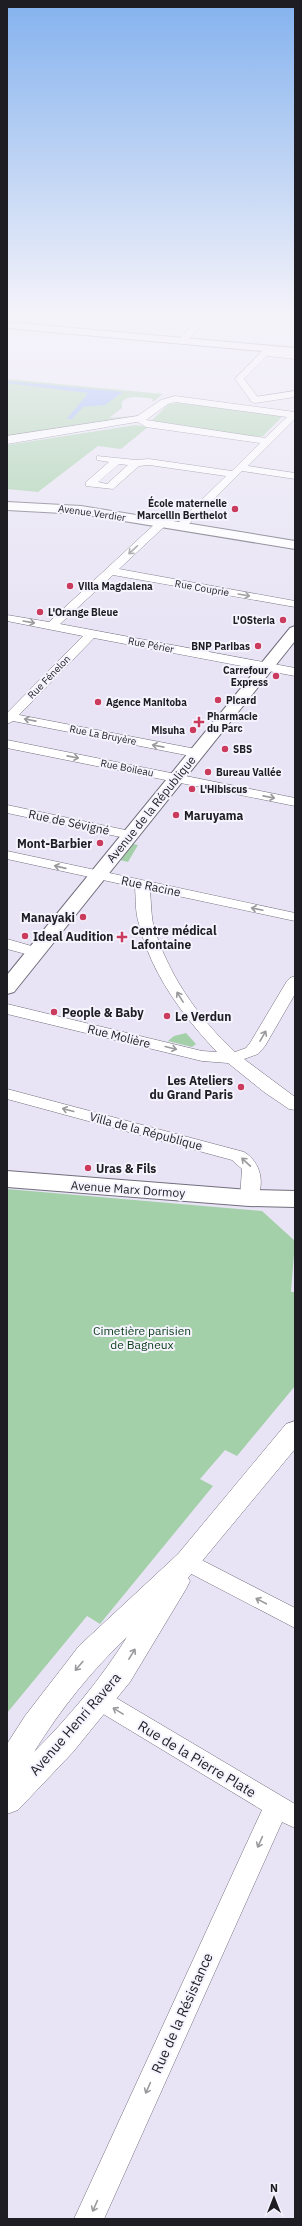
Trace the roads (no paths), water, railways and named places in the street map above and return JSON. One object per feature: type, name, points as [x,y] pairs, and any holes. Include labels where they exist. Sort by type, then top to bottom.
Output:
[{"type":"main road","name":"Avenue Verdier","points":[[7,506],[62,508],[295,544]]},
{"type":"main road","name":"Avenue de la République","points":[[7,988],[295,630]]},
{"type":"main road","name":"Avenue Marx Dormoy","points":[[7,1179],[249,1198],[295,1199]]},
{"type":"main road","name":"Avenue Marx Dormoy","points":[[249,1198],[295,1210]]},
{"type":"street","points":[[7,440],[120,422]]},
{"type":"street","points":[[143,422],[146,424],[267,440]]},
{"type":"street","points":[[181,526],[287,422]]},
{"type":"street","points":[[100,458],[136,464],[149,462],[295,476]]},
{"type":"street","points":[[116,460],[90,484],[109,487],[136,464]]},
{"type":"street","points":[[52,626],[162,523]]},
{"type":"street","name":"Rue Couprie","points":[[109,571],[295,604]]},
{"type":"street","name":"Rue Périer","points":[[7,618],[295,672]]},
{"type":"street","name":"Rue Fénelon","points":[[8,718],[91,634]]},
{"type":"street","name":"Rue La Bruyère","points":[[8,718],[196,753]]},
{"type":"street","name":"Rue Boileau","points":[[7,744],[291,801]]},
{"type":"street","points":[[291,801],[295,788]]},
{"type":"street","name":"Rue de Sévigné","points":[[7,809],[130,835]]},
{"type":"street","name":"Rue Racine","points":[[7,855],[98,876],[295,917]]},
{"type":"street","points":[[142,884],[146,922],[162,966],[194,1018],[233,1058],[260,1082],[295,1105]]},
{"type":"street","points":[[7,944],[37,952]]},
{"type":"street","points":[[233,1058],[252,1051],[257,1046],[293,987]]},
{"type":"street","name":"Rue Molière","points":[[7,1009],[198,1055],[233,1058]]},
{"type":"street","name":"Villa de la République","points":[[7,1094],[238,1156],[247,1161],[252,1171],[249,1198]]},
{"type":"street","name":"Avenue Henri Ravera","points":[[7,1770],[35,1725],[89,1655],[188,1562],[291,1443]]},
{"type":"street","points":[[188,1562],[295,1619]]},
{"type":"street","name":"Avenue Henri Ravera","points":[[7,1800],[63,1743],[120,1673],[188,1562]]},
{"type":"street","name":"Rue de la Pierre Plate","points":[[98,1699],[286,1812]]},
{"type":"street","name":"Rue de la Résistance","points":[[89,2219],[286,1812]]},
{"type":"place","name":"École maternelle Marcellin Berthelot","points":[[235,509]]},
{"type":"place","name":"Villa Magdalena","points":[[70,586]]},
{"type":"place","name":"L'Orange Bleue","points":[[40,612]]},
{"type":"place","name":"L'OSteria","points":[[283,620]]},
{"type":"place","name":"BNP Paribas","points":[[258,646]]},
{"type":"place","name":"Carrefour Express","points":[[276,676]]},
{"type":"place","name":"Picard","points":[[218,700]]},
{"type":"place","name":"Agence Manitoba","points":[[98,702]]},
{"type":"place","name":"Pharmacie du Parc","points":[[199,722]]},
{"type":"place","name":"Misuha","points":[[193,730]]},
{"type":"place","name":"SBS","points":[[225,749]]},
{"type":"place","name":"Bureau Vallée","points":[[208,772]]},
{"type":"place","name":"L'Hibiscus","points":[[192,789]]},
{"type":"place","name":"Maruyama","points":[[176,815]]},
{"type":"place","name":"Mont-Barbier","points":[[100,843]]},
{"type":"place","name":"Manayaki","points":[[83,917]]},
{"type":"place","name":"Ideal Audition","points":[[25,936]]},
{"type":"place","name":"Centre médical Lafontaine","points":[[122,937]]},
{"type":"place","name":"People & Baby","points":[[54,1012]]},
{"type":"place","name":"Le Verdun","points":[[167,1016]]},
{"type":"place","name":"Les Ateliers du Grand Paris","points":[[241,1087]]},
{"type":"place","name":"Uras & Fils","points":[[88,1168]]},
{"type":"park label","name":"Cimetière parisien de Bagneux","points":[[142,1337]]}]
